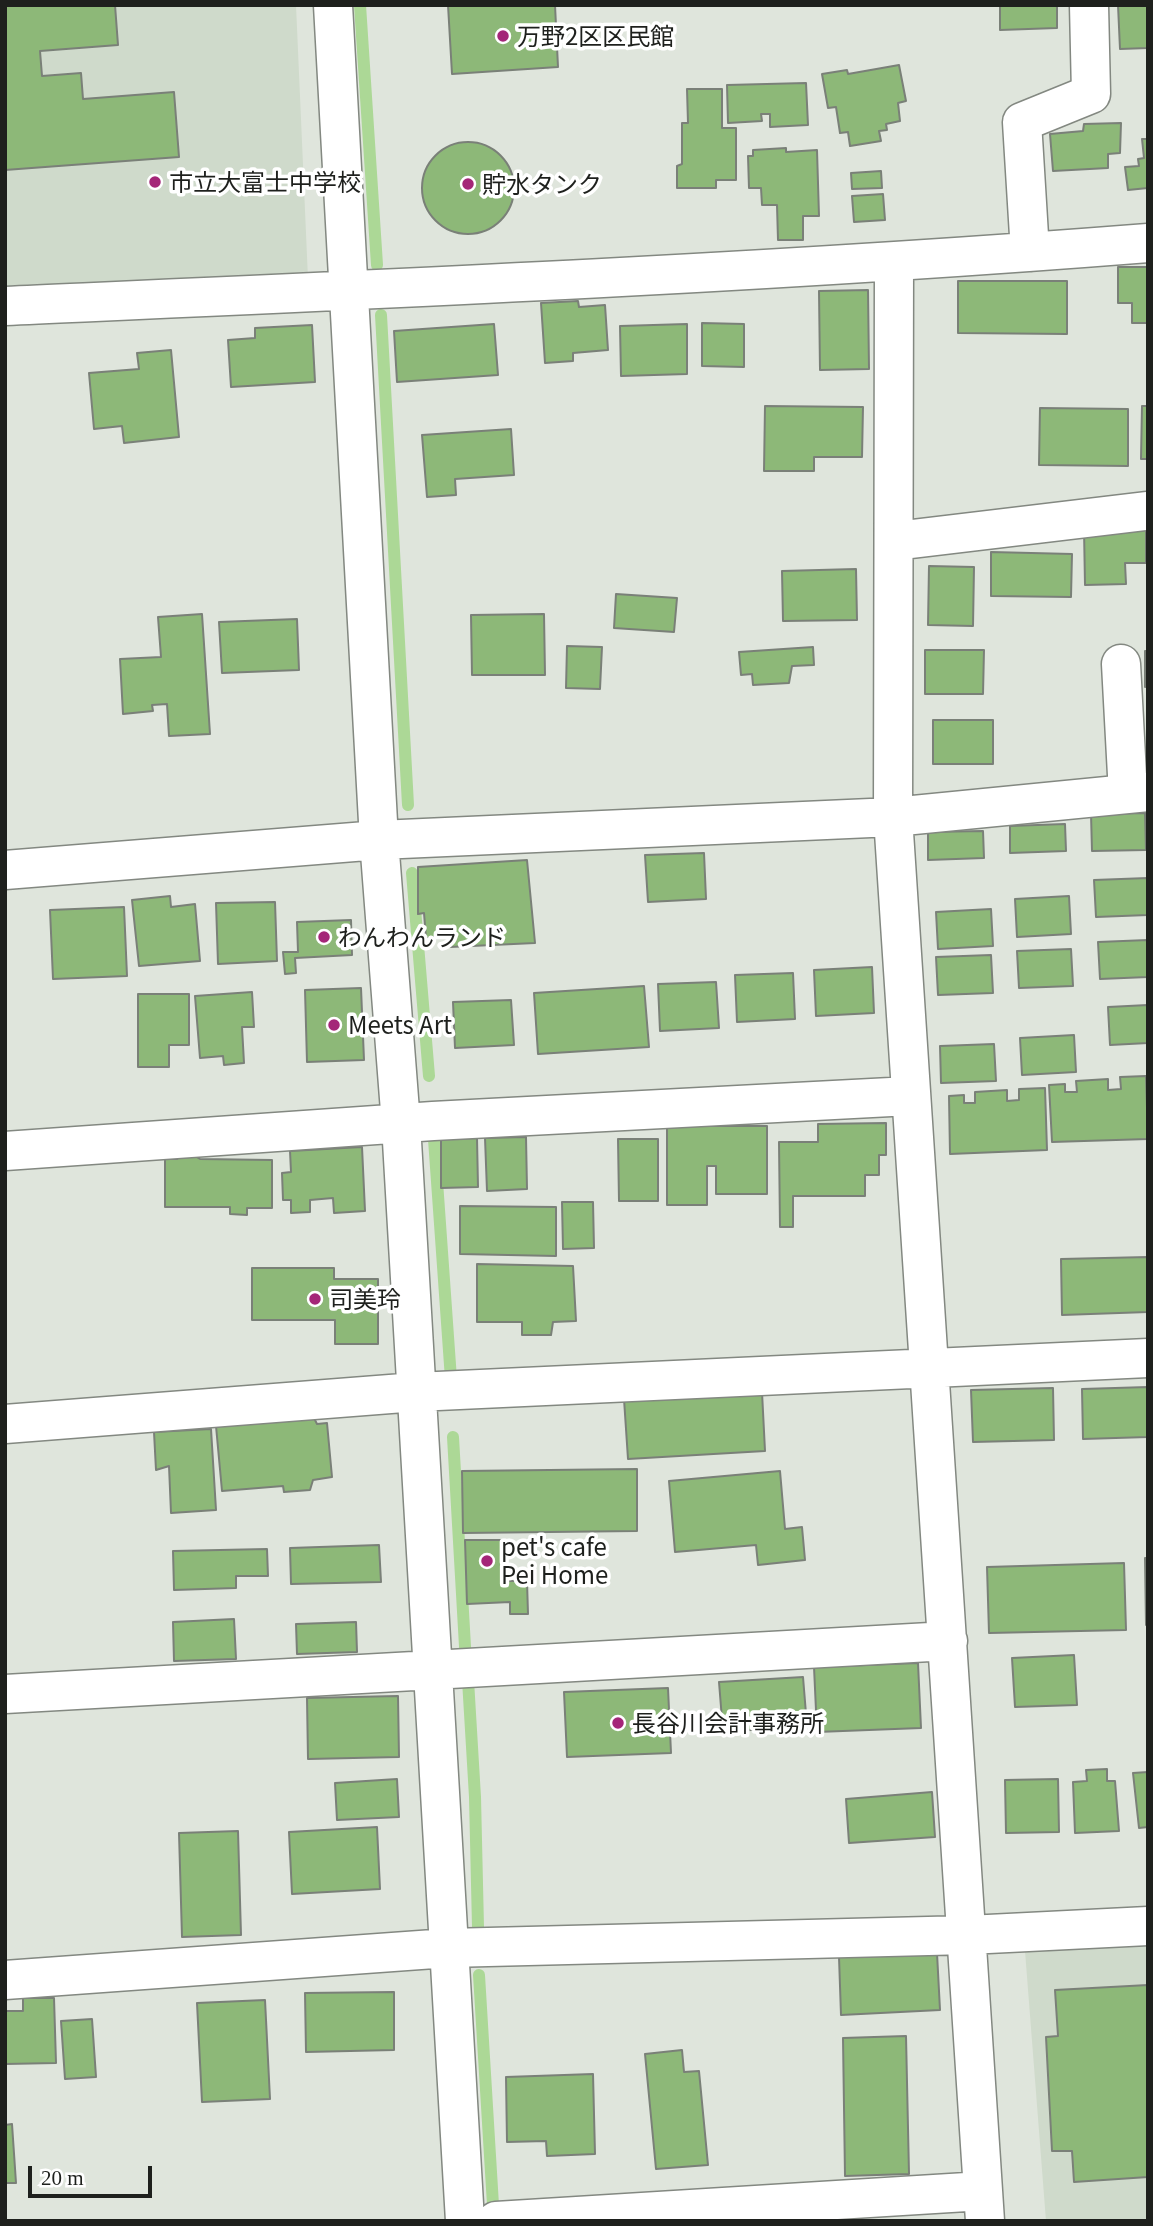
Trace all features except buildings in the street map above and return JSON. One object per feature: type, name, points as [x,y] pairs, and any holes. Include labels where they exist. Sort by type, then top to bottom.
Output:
[{"type":"street","points":[[333,5],[351,291],[379,840],[401,1124],[465,2221]]},
{"type":"street","points":[[1030,252],[1022,122],[1091,94],[1089,5]]},
{"type":"street","points":[[5,306],[351,291],[894,261],[1148,243]]},
{"type":"street","points":[[496,2221],[984,2206],[892,817],[894,261]]},
{"type":"street","points":[[895,541],[1146,511]]},
{"type":"street","points":[[5,870],[379,840],[892,817],[1138,793],[1121,664]]},
{"type":"street","points":[[5,1151],[401,1124],[910,1096]]},
{"type":"street","points":[[5,1424],[416,1392],[1148,1358]]},
{"type":"street","points":[[5,1694],[948,1641]]},
{"type":"street","points":[[5,1980],[448,1948],[968,1935],[1148,1926]]},
{"type":"shaded area","points":[[5,5],[296,5],[308,279],[5,293]]},
{"type":"shaded area","points":[[1148,1943],[1148,2221],[1046,2221],[1025,1951]]},
{"type":"waterway","points":[[360,5],[377,265]]},
{"type":"waterway","points":[[381,315],[408,805]]},
{"type":"waterway","points":[[412,873],[429,1076]]},
{"type":"waterway","points":[[433,1125],[451,1379]]},
{"type":"waterway","points":[[453,1437],[466,1664]]},
{"type":"waterway","points":[[468,1680],[475,1797],[478,1927]]},
{"type":"waterway","points":[[479,1975],[493,2205]]},
{"type":"place","name":"万野2区区民館","points":[[503,36]]},
{"type":"place","name":"市立大富士中学校","points":[[155,182]]},
{"type":"place","name":"貯水タンク","points":[[468,184]]},
{"type":"place","name":"わんわんランド","points":[[324,937]]},
{"type":"place","name":"Meets Art","points":[[334,1025]]},
{"type":"place","name":"司美玲","points":[[315,1299]]},
{"type":"place","name":"pet's cafe Pei Home","points":[[487,1561]]},
{"type":"place","name":"長谷川会計事務所","points":[[618,1723]]}]
